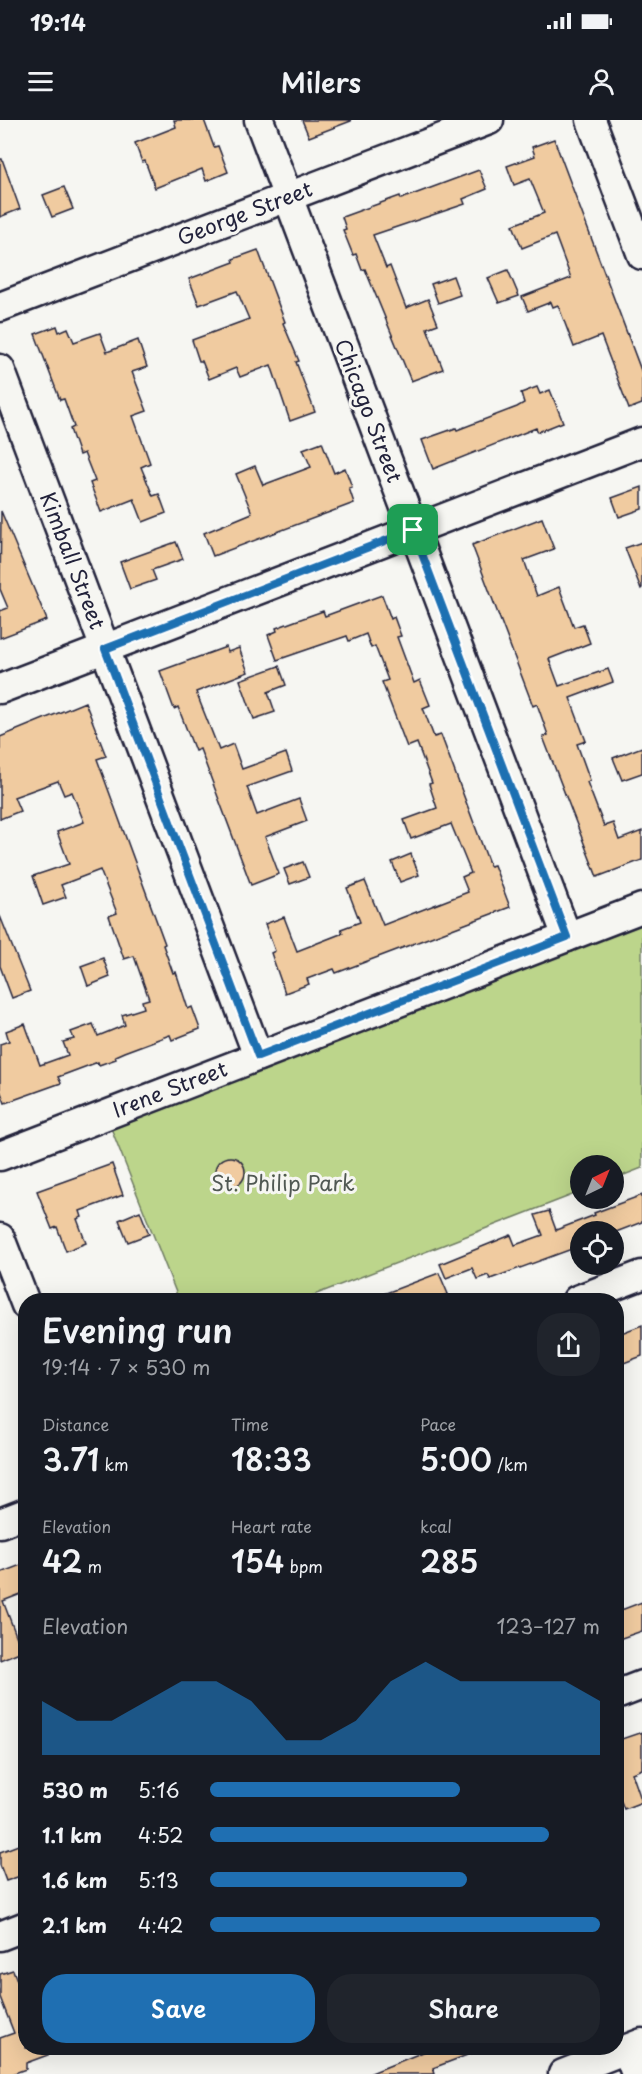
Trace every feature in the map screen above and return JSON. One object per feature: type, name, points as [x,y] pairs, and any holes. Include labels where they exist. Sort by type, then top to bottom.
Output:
[{"type":"street","name":"Chicago Street","points":[[259,120],[567,937]]},
{"type":"street","name":"George Street","points":[[0,307],[489,120]]},
{"type":"street","points":[[591,120],[639,239]]},
{"type":"street","name":"Kimball Street","points":[[0,369],[258,1056]]},
{"type":"street","points":[[0,689],[642,442]]},
{"type":"street","name":"Irene Street","points":[[0,1156],[642,908]]},
{"type":"street","points":[[0,1238],[21,1293]]},
{"type":"street","points":[[595,1293],[642,1275]]},
{"type":"street","points":[[0,1523],[18,1516]]},
{"type":"street","points":[[624,1692],[642,1685]]},
{"type":"street","points":[[0,1936],[18,1929]]},
{"type":"street","points":[[563,2074],[635,2055]]},
{"type":"green space","name":"St. Philip Park","points":[[642,923],[642,1168],[624,1175],[624,1155],[570,1155],[570,1196],[319,1293],[176,1293],[111,1128]]},
{"type":"building","points":[[174,120],[204,120],[214,147],[218,146],[228,172],[206,181],[202,169],[155,188],[145,161],[142,162],[135,143],[176,127]]},
{"type":"building","points":[[302,120],[351,120],[351,121],[309,137]]},
{"type":"building","points":[[554,139],[642,373],[642,404],[629,409],[601,336],[574,347],[558,305],[553,307],[551,302],[528,311],[522,297],[571,278],[555,235],[522,248],[513,225],[544,213],[530,179],[514,185],[507,166],[535,156],[532,147]]},
{"type":"building","points":[[0,159],[2,159],[20,209],[0,217]]},
{"type":"building","points":[[479,170],[487,189],[463,199],[465,204],[373,235],[386,268],[390,266],[406,308],[428,299],[438,324],[427,328],[443,369],[411,381],[365,269],[362,270],[356,254],[353,255],[343,230],[346,229],[342,217],[400,196],[401,199]]},
{"type":"building","points":[[64,187],[73,209],[52,217],[43,195]]},
{"type":"building","points":[[258,250],[285,322],[283,323],[299,361],[296,362],[315,412],[290,421],[271,365],[240,377],[236,368],[209,379],[202,361],[199,361],[192,340],[249,319],[237,291],[199,305],[189,279]]},
{"type":"building","points":[[508,270],[519,296],[499,303],[488,278]]},
{"type":"building","points":[[453,276],[460,295],[438,303],[431,284]]},
{"type":"building","points":[[57,326],[59,332],[68,328],[74,342],[100,333],[107,352],[138,340],[147,367],[132,372],[147,411],[133,416],[150,463],[141,467],[153,496],[159,494],[166,513],[143,522],[134,499],[101,512],[90,483],[95,481],[84,453],[79,455],[70,429],[74,427],[64,399],[60,400],[35,334]]},
{"type":"building","points":[[537,387],[540,394],[550,390],[563,422],[538,432],[536,428],[433,469],[422,440],[456,428],[457,430],[517,407],[524,403],[521,393]]},
{"type":"building","points":[[322,442],[334,473],[345,468],[352,487],[349,488],[354,503],[213,556],[204,533],[252,513],[236,474],[255,466],[263,485],[311,467],[303,449]]},
{"type":"building","points":[[642,487],[642,509],[619,517],[612,498]]},
{"type":"building","points":[[1,511],[47,620],[0,638],[0,611],[8,608],[0,589]]},
{"type":"building","points":[[542,518],[554,549],[524,560],[537,596],[559,587],[574,627],[583,624],[590,643],[549,659],[559,686],[608,669],[613,682],[570,698],[586,741],[577,744],[590,780],[587,782],[604,826],[613,823],[619,840],[642,831],[642,860],[597,877],[543,737],[548,735],[537,704],[533,706],[472,545]]},
{"type":"building","points":[[176,542],[183,559],[152,570],[156,580],[130,589],[120,562]]},
{"type":"building","points":[[642,542],[642,588],[641,589],[625,548]]},
{"type":"building","points":[[382,595],[391,619],[394,617],[401,636],[397,637],[414,683],[420,680],[430,705],[423,708],[434,737],[441,735],[490,866],[494,865],[510,907],[336,973],[334,969],[307,979],[309,984],[285,993],[271,953],[275,951],[265,924],[284,917],[297,951],[343,933],[341,929],[360,922],[347,888],[365,881],[383,925],[468,892],[462,877],[471,873],[451,824],[411,839],[404,820],[437,808],[429,784],[432,783],[417,743],[407,747],[382,682],[388,680],[375,646],[371,648],[366,634],[349,641],[347,636],[277,660],[268,635],[277,631],[276,628],[323,611],[325,616]]},
{"type":"building","points":[[226,647],[228,652],[239,648],[248,672],[196,692],[219,750],[233,744],[242,769],[286,753],[292,771],[247,787],[257,815],[299,799],[307,821],[265,837],[279,874],[251,885],[200,749],[195,751],[178,707],[174,709],[160,671]]},
{"type":"building","points":[[279,666],[286,685],[268,692],[275,712],[254,719],[240,680]]},
{"type":"building","points":[[85,702],[106,756],[97,759],[165,944],[163,945],[173,973],[176,972],[188,1009],[192,1007],[200,1029],[172,1040],[170,1035],[167,1036],[115,1056],[116,1059],[99,1065],[98,1062],[58,1077],[61,1083],[5,1103],[0,1090],[0,1044],[9,1041],[6,1031],[25,1024],[40,1065],[68,1055],[63,1042],[74,1039],[71,1032],[93,1024],[98,1036],[125,1025],[122,1015],[144,1008],[142,1001],[149,999],[134,956],[124,959],[109,916],[117,913],[100,870],[61,885],[66,897],[43,905],[33,876],[69,864],[57,832],[84,822],[72,792],[64,795],[58,781],[14,797],[20,811],[0,819],[0,737]]},
{"type":"building","points":[[642,747],[642,773],[622,780],[613,758]]},
{"type":"building","points":[[411,854],[419,875],[400,882],[392,862]]},
{"type":"building","points":[[303,862],[309,877],[290,884],[284,869]]},
{"type":"building","points":[[0,916],[30,991],[12,998],[0,966]]},
{"type":"building","points":[[103,958],[110,977],[88,986],[81,966]]},
{"type":"building","points":[[230,1157],[241,1161],[245,1172],[241,1183],[230,1187],[219,1183],[215,1172],[219,1161]]},
{"type":"building","points":[[112,1164],[123,1195],[80,1211],[82,1217],[77,1219],[86,1243],[66,1251],[57,1227],[52,1229],[37,1191]]},
{"type":"building","points":[[642,1195],[642,1222],[624,1229],[624,1221],[579,1221],[605,1209],[624,1209],[624,1202]]},
{"type":"building","points":[[140,1211],[149,1234],[128,1242],[119,1220]]},
{"type":"building","points":[[549,1211],[556,1230],[570,1225],[570,1250],[490,1279],[488,1275],[477,1279],[472,1268],[446,1278],[440,1264],[511,1235],[515,1245],[543,1235],[535,1215]]},
{"type":"building","points":[[439,1273],[448,1293],[386,1293]]},
{"type":"building","points":[[642,1325],[642,1356],[624,1363],[624,1332]]},
{"type":"building","points":[[18,1566],[18,1595],[3,1601],[18,1640],[18,1653],[0,1660],[0,1573]]},
{"type":"building","points":[[642,1602],[642,1631],[624,1637],[624,1609]]},
{"type":"building","points":[[642,1732],[642,1769],[632,1773],[642,1802],[624,1809],[624,1738]]},
{"type":"building","points":[[18,1845],[18,1877],[6,1881],[0,1865],[0,1852]]},
{"type":"building","points":[[13,1970],[18,1983],[18,2055],[48,2055],[26,2063],[26,2069],[12,2074],[0,2074],[0,2038],[14,2033],[0,1997],[0,1974]]},
{"type":"building","points":[[416,2055],[467,2055],[433,2068],[435,2074],[369,2074]]},
{"type":"route","points":[[413,530],[567,937],[258,1056],[105,649],[413,530]]}]
